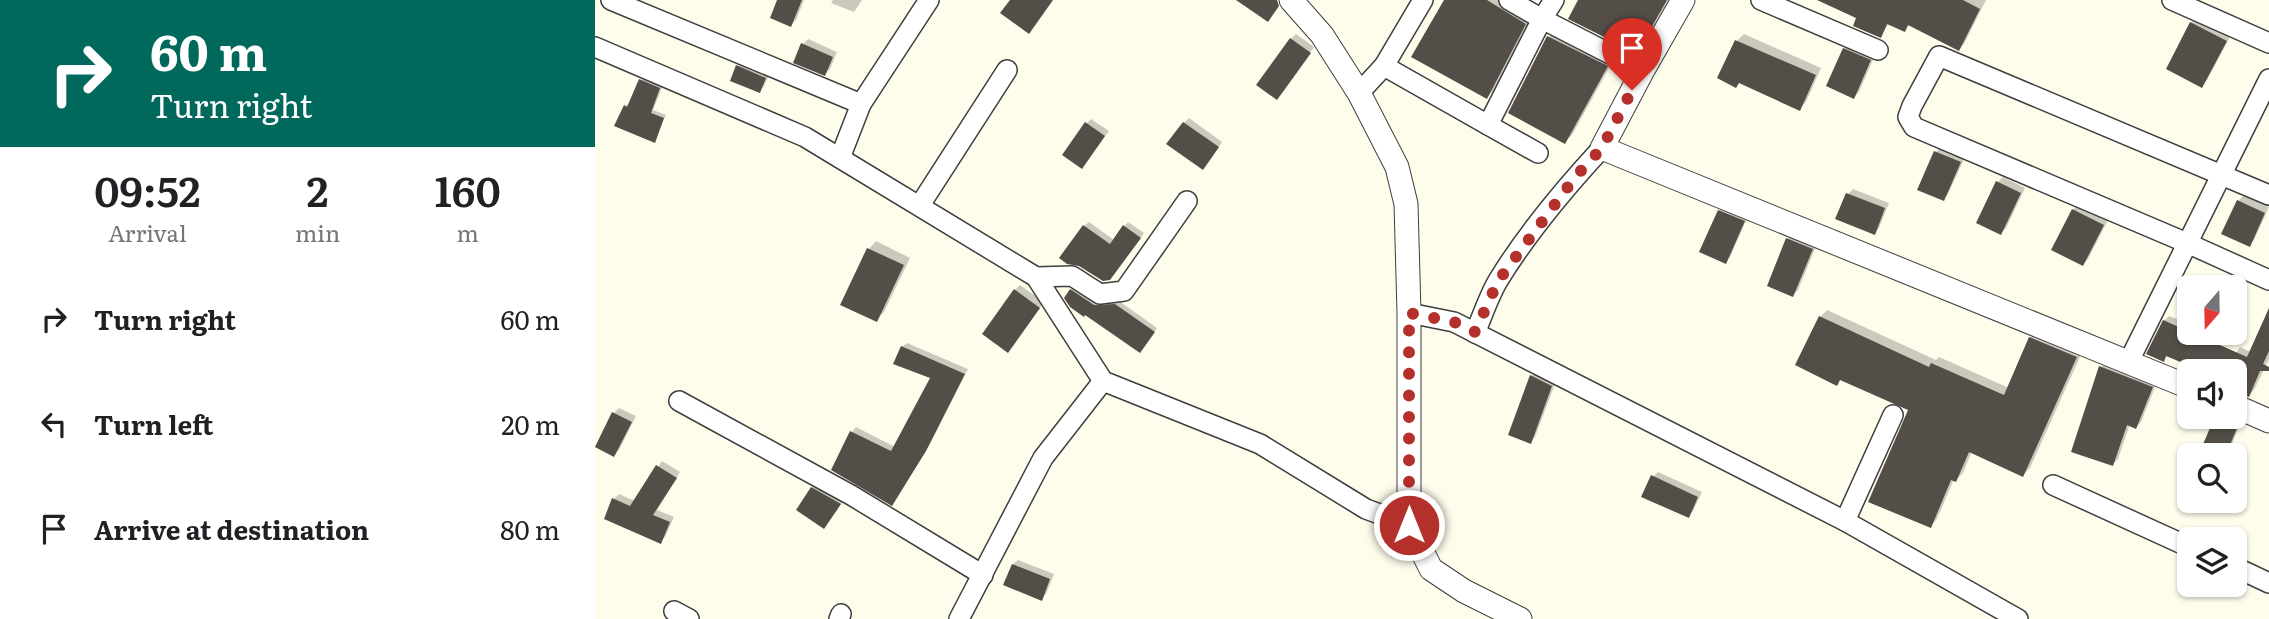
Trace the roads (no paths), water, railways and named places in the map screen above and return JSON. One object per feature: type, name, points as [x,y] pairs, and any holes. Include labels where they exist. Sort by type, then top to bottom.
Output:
[{"type":"street","points":[[611,0],[860,104]]},
{"type":"street","points":[[840,158],[860,104],[929,0]]},
{"type":"street","points":[[1291,0],[1322,35],[1359,93],[1397,167],[1406,204],[1409,525],[1431,569],[1464,591],[1520,619]]},
{"type":"street","points":[[1359,93],[1384,66],[1423,0]]},
{"type":"street","points":[[1509,0],[1620,59]]},
{"type":"street","points":[[1489,125],[1554,0]]},
{"type":"street","points":[[1475,332],[1498,281],[1522,246],[1576,176],[1602,148],[1683,0]]},
{"type":"street","points":[[1761,0],[1878,50]]},
{"type":"street","points":[[2172,0],[2269,44]]},
{"type":"street","points":[[595,47],[805,137],[1036,277],[1103,381],[1260,444],[1366,509],[1409,525]]},
{"type":"street","points":[[2269,195],[1939,55],[1908,117],[1914,127],[2269,280]]},
{"type":"street","points":[[1384,66],[1538,153]]},
{"type":"street","points":[[920,205],[1007,70]]},
{"type":"street","points":[[2129,361],[2269,79]]},
{"type":"street","points":[[1602,148],[2177,382]]},
{"type":"street","points":[[1036,277],[1072,276],[1100,294],[1124,291],[1187,201]]},
{"type":"street","points":[[1409,313],[1454,322],[1475,332],[1845,521],[2018,619]]},
{"type":"street","points":[[959,619],[1043,458],[1103,381]]},
{"type":"street","points":[[679,401],[851,495],[983,575]]},
{"type":"street","points":[[2247,411],[2269,421]]},
{"type":"street","points":[[1845,521],[1893,415]]},
{"type":"street","points":[[2053,485],[2177,542]]},
{"type":"street","points":[[2247,573],[2269,583]]}]
